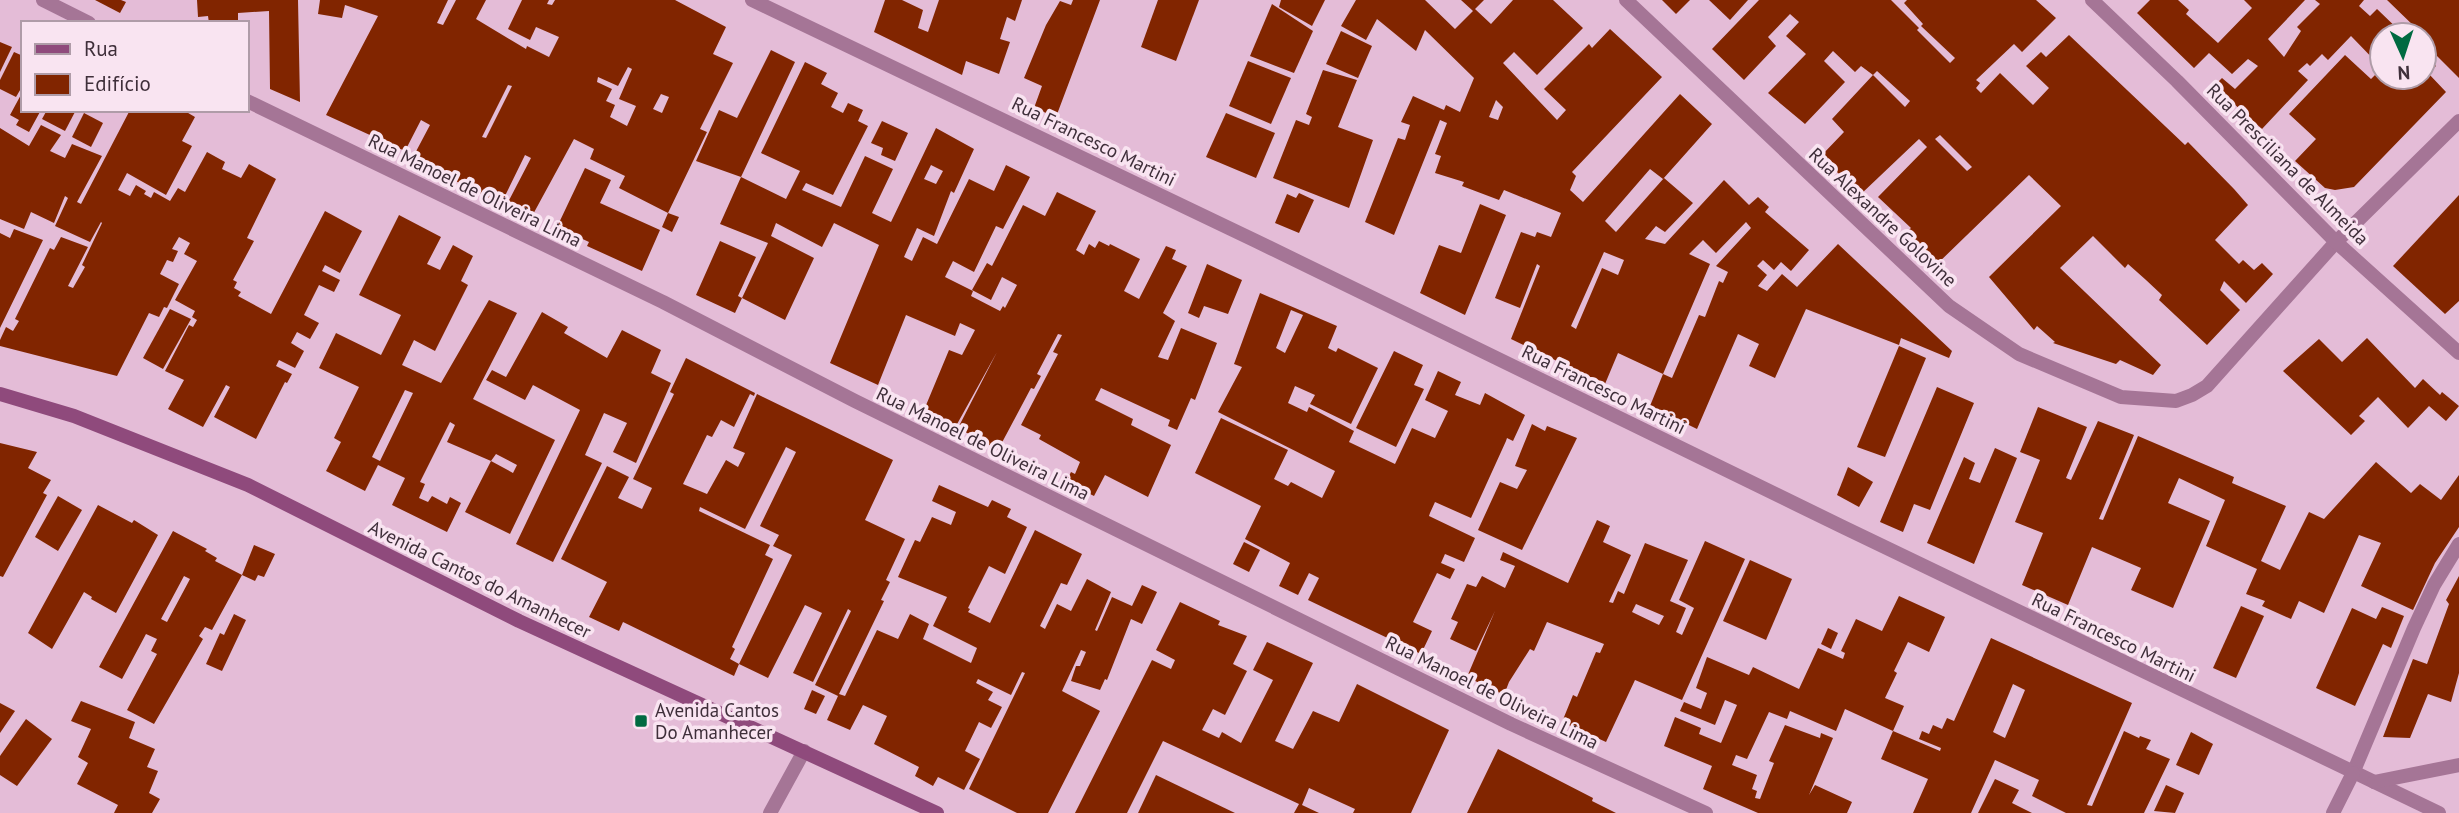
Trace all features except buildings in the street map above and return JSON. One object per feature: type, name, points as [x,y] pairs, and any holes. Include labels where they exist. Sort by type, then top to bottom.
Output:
[{"type":"main road","name":"Avenida Cantos do Amanhecer","points":[[0,394],[74,415],[248,485],[519,621],[937,813]]},
{"type":"street","points":[[43,0],[85,21]]},
{"type":"street","name":"Rua Francesco Martini","points":[[752,0],[1256,240],[2439,813]]},
{"type":"street","name":"Rua Alexandre Golovine","points":[[1626,0],[1948,306],[2019,354],[2121,397],[2176,401],[2207,386],[2336,242],[2459,121]]},
{"type":"street","name":"Rua Presciliana de Almeida","points":[[2092,0],[2177,81],[2336,242],[2459,353]]},
{"type":"street","name":"Rua Manoel de Oliveira Lima","points":[[248,101],[663,302],[880,413],[1498,718],[1706,813]]},
{"type":"street","points":[[2333,813],[2434,585],[2459,544]]},
{"type":"street","points":[[770,813],[804,751]]},
{"type":"street","points":[[2374,782],[2459,765]]},
{"type":"place","name":"Avenida Cantos Do Amanhecer","points":[[641,721]]}]
